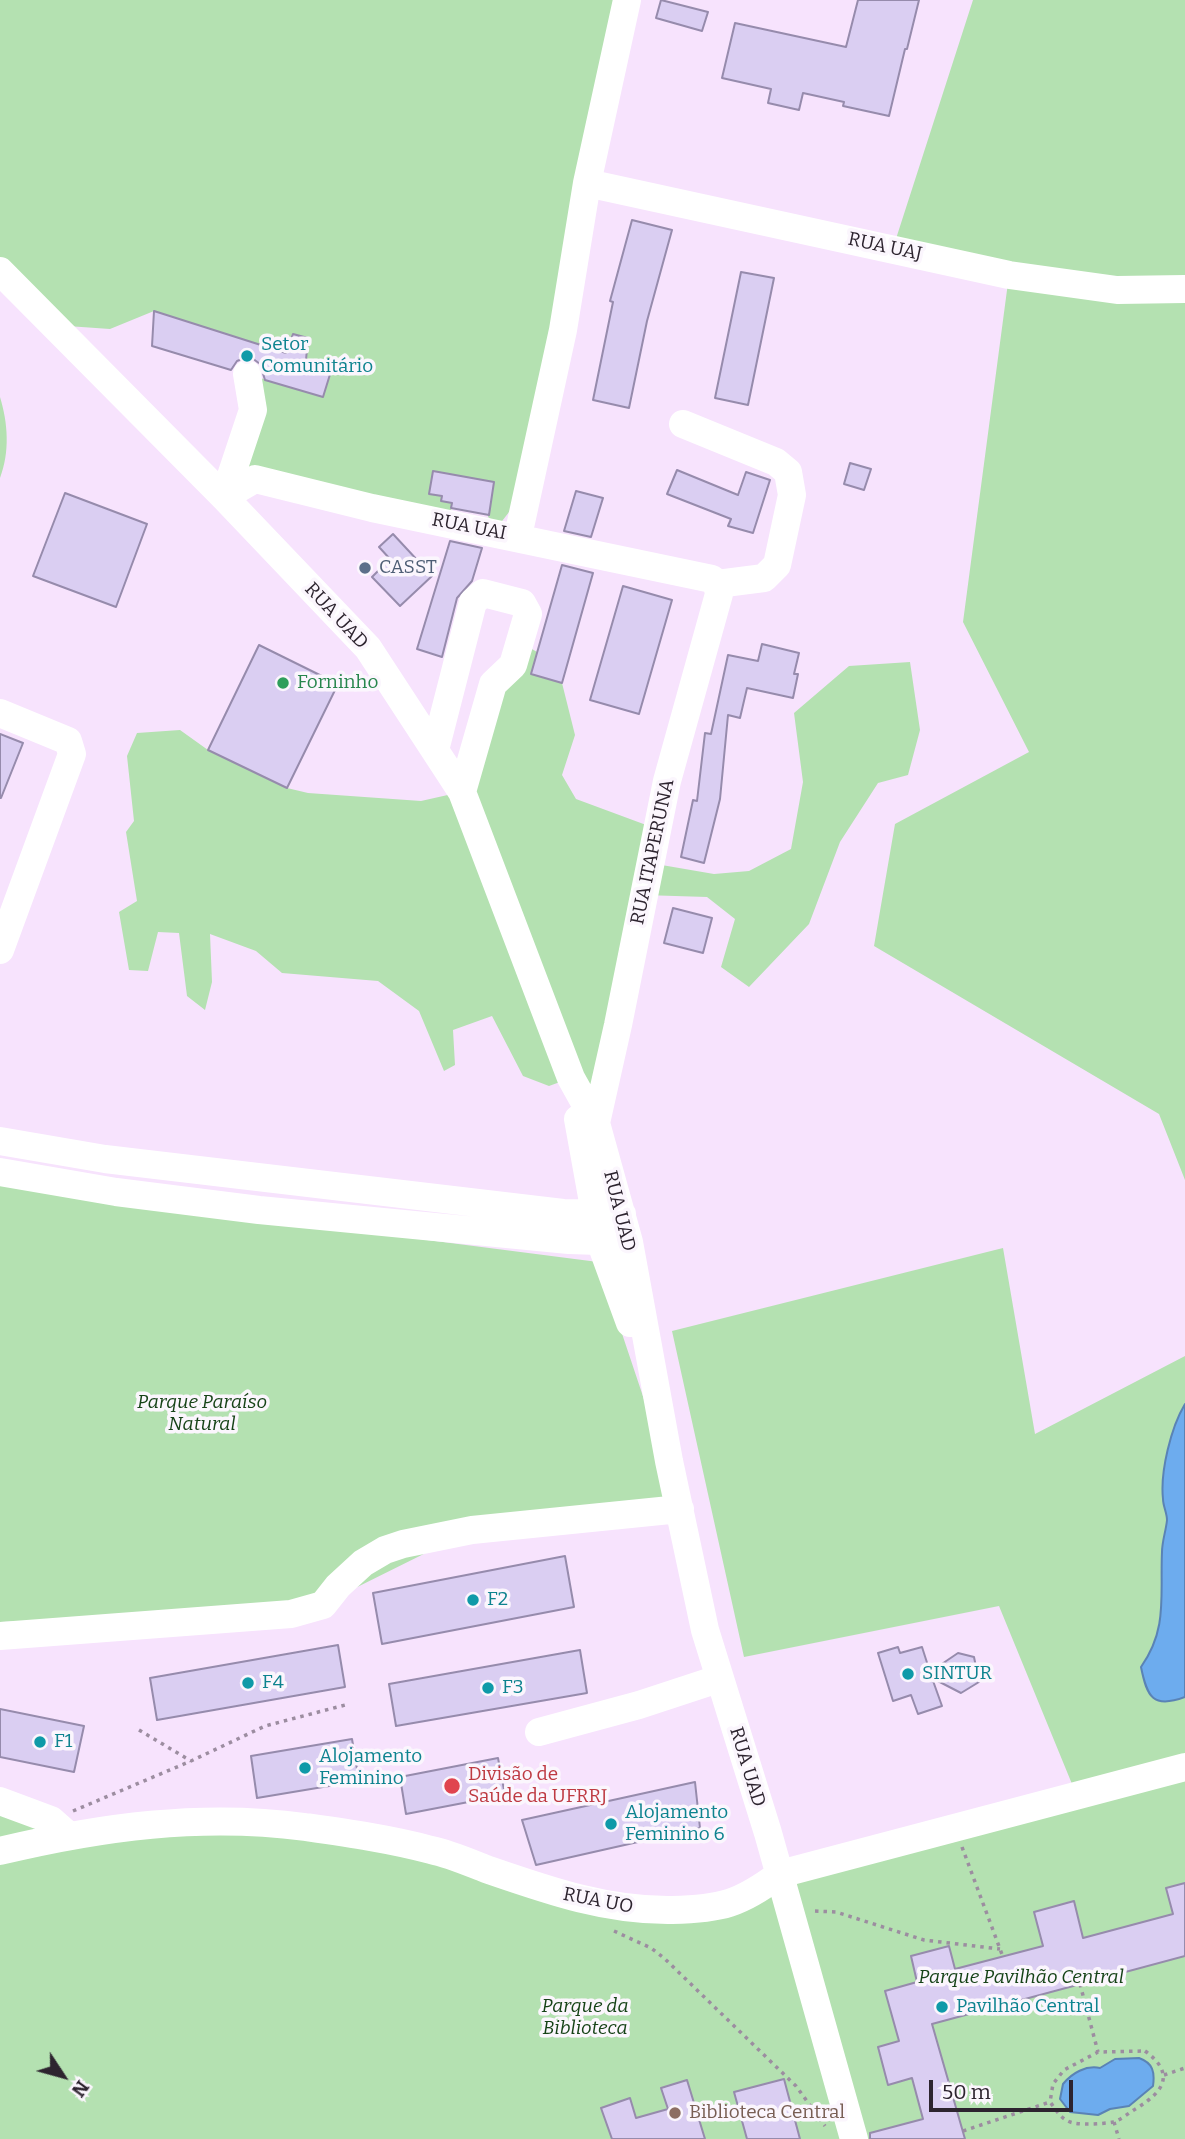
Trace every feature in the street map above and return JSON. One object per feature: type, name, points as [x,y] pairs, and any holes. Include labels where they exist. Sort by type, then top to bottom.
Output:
[{"type":"street","points":[[518,537],[563,330],[587,183],[627,0]]},
{"type":"street","name":"RUA UAJ","points":[[587,183],[1009,275],[1117,290],[1185,289]]},
{"type":"street","name":"RUA UAD","points":[[0,271],[224,497],[368,648],[462,792],[571,1078],[608,1214],[629,1242],[656,1391],[705,1630],[768,1833],[854,2139]]},
{"type":"street","points":[[224,497],[253,410],[247,374]]},
{"type":"street","points":[[683,424],[776,462],[788,472],[791,482],[792,495],[777,565],[764,578],[717,584]]},
{"type":"street","name":"RUA UAI","points":[[224,497],[255,479],[372,508],[712,579],[717,584]]},
{"type":"street","name":"RUA ITAPERUNA","points":[[596,1123],[667,781],[719,594],[717,584]]},
{"type":"street","points":[[435,750],[473,602],[483,593],[522,603],[528,614],[515,660],[492,684],[462,792]]},
{"type":"street","points":[[455,673],[492,684]]},
{"type":"street","points":[[0,713],[61,737],[68,741],[72,754],[0,950]]},
{"type":"street","name":"RUA UAD","points":[[571,1078],[596,1123],[608,1214],[600,1241],[656,1391]]},
{"type":"street","points":[[0,1141],[105,1159],[562,1213],[608,1214]]},
{"type":"street","points":[[0,1172],[116,1192],[259,1210],[555,1239],[629,1242]]},
{"type":"street","points":[[2,1634],[290,1614],[323,1605],[338,1586],[363,1563],[385,1550],[403,1544],[472,1530],[680,1509]]},
{"type":"street","points":[[705,1630],[709,1682],[716,1721],[736,1792],[745,1808],[768,1833]]},
{"type":"street","points":[[539,1732],[639,1705],[709,1682]]},
{"type":"street","name":"RUA UO","points":[[0,1851],[60,1827],[173,1822],[260,1823],[304,1827],[432,1850],[552,1892],[599,1904],[652,1910],[721,1907],[746,1897],[780,1874],[1185,1767]]},
{"type":"street","points":[[0,1801],[60,1827]]},
{"type":"path","points":[[60,1827],[265,1726],[349,1704]]},
{"type":"path","points":[[139,1730],[191,1761]]},
{"type":"path","points":[[955,1828],[1003,1957]]},
{"type":"path","points":[[791,1915],[815,1911],[836,1912],[924,1940],[1000,1949]]},
{"type":"path","points":[[607,1928],[642,1943],[664,1958],[796,2086],[826,2129]]},
{"type":"path","points":[[1080,1984],[1098,2052]]},
{"type":"path","points":[[1145,2051],[1158,2060],[1164,2074],[1163,2086],[1154,2098],[1114,2122],[1075,2123],[1062,2118],[1050,2102],[1053,2084],[1064,2070],[1098,2052],[1145,2051]]},
{"type":"path","points":[[1164,2074],[1185,2068]]},
{"type":"path","points":[[963,2131],[1050,2102]]},
{"type":"path","points":[[1114,2122],[1119,2139]]},
{"type":"green space","points":[[0,0],[627,0],[516,503],[499,525],[488,517],[494,482],[433,472],[429,494],[442,496],[442,501],[452,503],[451,511],[255,479],[224,497],[247,374],[323,397],[331,368],[306,360],[307,338],[293,334],[286,353],[154,311],[110,329],[53,325],[0,271]]},
{"type":"green space","points":[[973,0],[1185,0],[1185,1180],[1159,1114],[874,946],[895,824],[1029,752],[963,622],[1009,275],[893,248]]},
{"type":"green space","points":[[0,397],[7,438],[0,478]]},
{"type":"green space","points":[[520,642],[537,652],[531,674],[562,683],[575,735],[562,775],[576,799],[657,829],[650,863],[714,874],[749,871],[791,849],[803,782],[794,713],[849,666],[910,662],[920,730],[908,775],[878,783],[840,842],[809,924],[749,987],[721,967],[735,919],[707,897],[643,895],[596,1123],[571,1078],[549,1086],[523,1076],[492,1016],[453,1030],[455,1065],[444,1071],[419,1011],[378,981],[282,973],[256,951],[210,934],[212,982],[205,1010],[187,996],[179,933],[158,932],[148,971],[129,970],[119,912],[137,901],[126,832],[134,821],[127,756],[137,733],[180,730],[208,750],[287,788],[308,793],[421,801],[461,792]]},
{"type":"green space","name":"Parque Paraíso Natural","points":[[0,1185],[598,1262],[666,1465],[662,1510],[472,1530],[311,1610],[0,1622]]},
{"type":"green space","points":[[1003,1248],[1035,1434],[1185,1356],[1185,1766],[1072,1784],[999,1606],[744,1657],[672,1331]]},
{"type":"green space","points":[[1185,1767],[1185,2139],[0,2139],[0,1851],[222,1821],[432,1850],[641,1909],[721,1907],[780,1874]]},
{"type":"green space","points":[[0,1811],[49,1833],[0,1843]]},
{"type":"water","points":[[1185,1404],[1185,1697],[1165,1702],[1153,1698],[1149,1693],[1141,1667],[1150,1653],[1159,1626],[1162,1548],[1167,1520],[1163,1502],[1163,1476],[1171,1437]]},
{"type":"water","points":[[1139,2058],[1152,2069],[1153,2086],[1129,2106],[1110,2109],[1098,2115],[1070,2112],[1060,2099],[1063,2084],[1080,2071],[1100,2068],[1115,2059]]},
{"type":"building","points":[[661,0],[708,12],[702,31],[656,18]]},
{"type":"building","points":[[858,0],[919,0],[889,116],[843,106],[844,102],[803,93],[799,110],[768,103],[771,89],[722,78],[735,23],[846,47]]},
{"type":"building","points":[[632,220],[672,230],[647,321],[629,408],[593,400],[613,302],[610,301]]},
{"type":"building","points":[[741,272],[774,278],[748,405],[715,398]]},
{"type":"building","name":"Setor Comunitário","points":[[154,311],[286,353],[293,334],[308,338],[306,360],[332,368],[323,397],[265,380],[260,364],[252,358],[237,361],[231,370],[152,346]]},
{"type":"building","points":[[850,463],[871,469],[864,490],[844,484]]},
{"type":"building","points":[[677,470],[738,495],[746,472],[770,480],[753,533],[728,526],[731,519],[667,494]]},
{"type":"building","points":[[433,471],[494,482],[489,515],[451,508],[452,503],[441,501],[442,496],[429,494]]},
{"type":"building","points":[[576,491],[603,498],[591,537],[564,531]]},
{"type":"building","points":[[65,493],[147,524],[116,607],[33,576]]},
{"type":"building","points":[[393,534],[432,576],[400,606],[372,577],[390,559],[379,547]]},
{"type":"building","points":[[450,541],[482,548],[472,581],[457,598],[442,657],[417,649]]},
{"type":"building","points":[[562,565],[593,573],[562,683],[531,674]]},
{"type":"building","points":[[623,586],[672,600],[639,714],[590,700]]},
{"type":"building","points":[[762,644],[799,653],[794,674],[798,674],[793,698],[747,688],[740,718],[728,715],[720,799],[704,863],[681,857],[693,800],[697,801],[705,733],[711,734],[728,655],[758,661]]},
{"type":"building","points":[[259,645],[338,684],[287,788],[208,750]]},
{"type":"building","points":[[0,734],[23,743],[1,798],[0,798]]},
{"type":"building","points":[[673,908],[712,918],[703,953],[664,943]]},
{"type":"building","name":"F2","points":[[565,1556],[574,1607],[382,1644],[373,1593]]},
{"type":"building","name":"F4","points":[[338,1645],[345,1687],[157,1720],[150,1678]]},
{"type":"building","name":"SINTUR","points":[[898,1647],[900,1653],[922,1647],[930,1672],[958,1653],[974,1657],[979,1682],[961,1693],[932,1678],[942,1706],[918,1714],[911,1695],[893,1701],[878,1653]]},
{"type":"building","name":"F3","points":[[580,1650],[587,1693],[396,1726],[389,1684]]},
{"type":"building","name":"F1","points":[[0,1709],[84,1726],[74,1772],[0,1757]]},
{"type":"building","name":"Alojamento Feminino","points":[[352,1739],[359,1781],[257,1798],[251,1756]]},
{"type":"building","name":"Divisão de Saúde da UFRRJ","points":[[498,1758],[505,1795],[406,1814],[400,1777]]},
{"type":"building","name":"Alojamento Feminino 6","points":[[695,1782],[700,1828],[536,1865],[522,1820]]},
{"type":"building","name":"Pavilhão Central","points":[[1185,1883],[1185,1956],[932,2024],[965,2139],[870,2139],[870,2133],[923,2119],[912,2078],[888,2085],[878,2047],[899,2041],[885,1991],[917,1982],[911,1956],[949,1946],[955,1969],[1043,1946],[1034,1912],[1074,1901],[1083,1938],[1173,1914],[1166,1888]]},
{"type":"building","name":"Biblioteca Central","points":[[784,2079],[800,2139],[747,2139],[734,2092]]},
{"type":"building","name":"Biblioteca Central","points":[[687,2080],[705,2139],[612,2139],[601,2108],[630,2098],[636,2118],[668,2109],[661,2088]]},
{"type":"place","name":"Setor Comunitário","points":[[247,356]]},
{"type":"place","name":"CASST","points":[[365,568]]},
{"type":"place","name":"Forninho","points":[[283,683]]},
{"type":"place","name":"F2","points":[[473,1600]]},
{"type":"place","name":"SINTUR","points":[[908,1674]]},
{"type":"place","name":"F4","points":[[248,1683]]},
{"type":"place","name":"F3","points":[[488,1688]]},
{"type":"place","name":"F1","points":[[40,1742]]},
{"type":"place","name":"Alojamento Feminino","points":[[305,1768]]},
{"type":"place","name":"Divisão de Saúde da UFRRJ","points":[[452,1786]]},
{"type":"place","name":"Alojamento Feminino 6","points":[[611,1824]]},
{"type":"place","name":"Pavilhão Central","points":[[942,2007]]},
{"type":"place","name":"Biblioteca Central","points":[[675,2113]]},
{"type":"park label","name":"Parque Pavilhão Central","points":[[1021,1978]]},
{"type":"park label","name":"Parque da Biblioteca","points":[[585,2018]]}]
